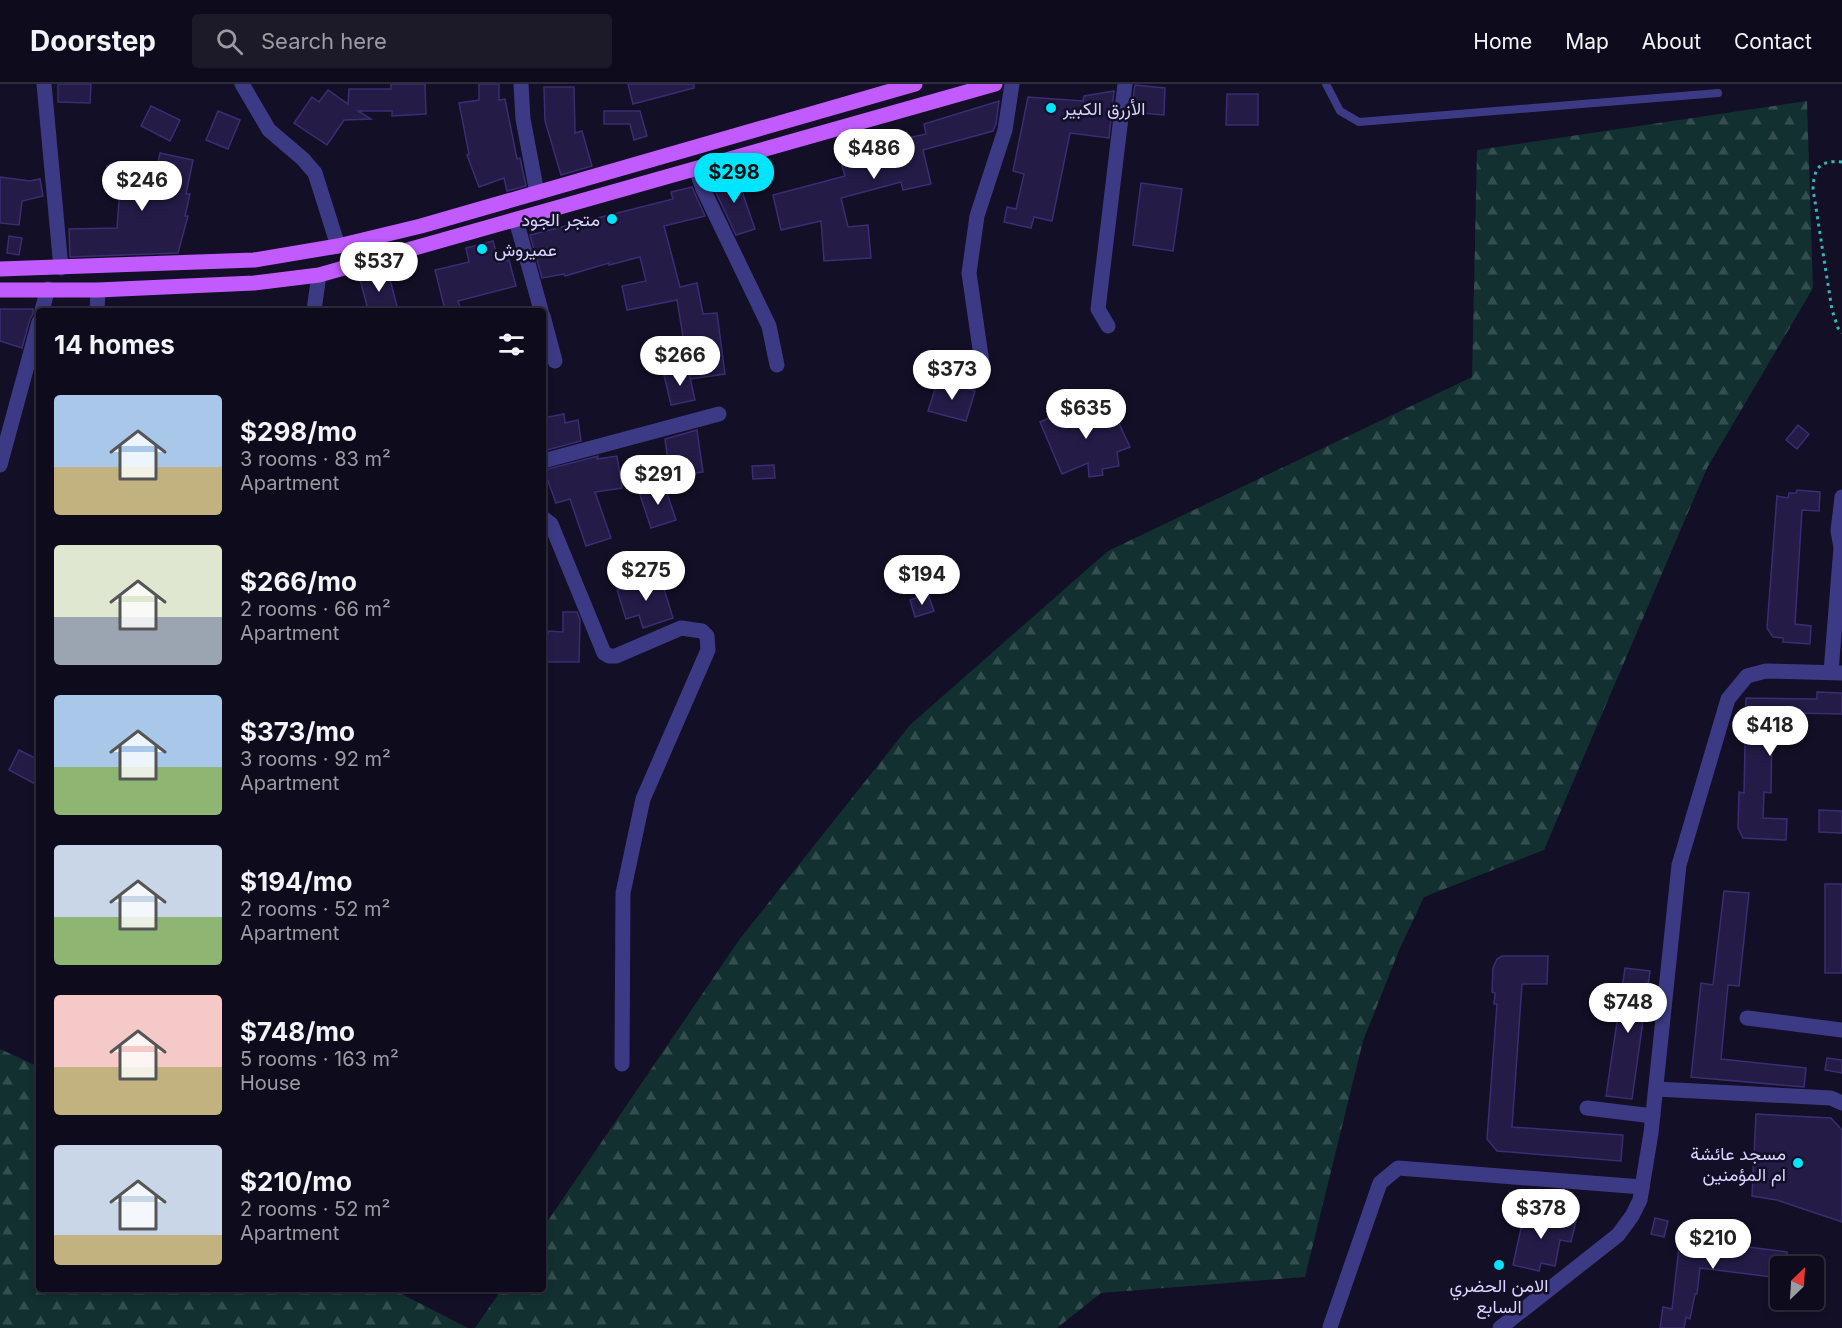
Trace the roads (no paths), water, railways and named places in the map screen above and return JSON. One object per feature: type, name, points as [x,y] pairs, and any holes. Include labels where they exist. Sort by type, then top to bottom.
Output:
[{"type":"main road","points":[[0,269],[254,260],[338,246],[421,226],[915,84]]},
{"type":"main road","points":[[0,290],[98,290],[254,283],[319,275],[995,84]]},
{"type":"street","points":[[44,84],[61,268]]},
{"type":"street","points":[[242,84],[269,130],[303,159],[315,173],[338,246]]},
{"type":"street","points":[[520,84],[523,119],[537,193]]},
{"type":"street","points":[[982,363],[969,273],[977,216],[1005,130],[1012,84]]},
{"type":"street","points":[[1108,326],[1098,309],[1125,84]]},
{"type":"street","points":[[696,169],[769,326],[777,365]]},
{"type":"street","points":[[516,220],[541,308]]},
{"type":"street","points":[[314,308],[319,275]]},
{"type":"street","points":[[43,308],[48,289]]},
{"type":"street","points":[[97,308],[98,290]]},
{"type":"street","points":[[546,327],[555,361]]},
{"type":"street","points":[[0,465],[36,333]]},
{"type":"street","points":[[546,460],[719,414]]},
{"type":"street","points":[[1500,1328],[1618,1236],[1640,1200],[1653,1116],[1679,865],[1728,699],[1747,676],[1766,671],[1837,673],[1841,548],[1838,531],[1842,497]]},
{"type":"street","points":[[546,520],[551,524],[604,653],[616,656],[681,628],[702,631],[707,636],[708,650],[643,799],[623,893],[622,1064]]},
{"type":"street","points":[[1747,1018],[1842,1030]]},
{"type":"street","points":[[1656,1089],[1831,1098],[1842,1103]]},
{"type":"street","points":[[1587,1108],[1653,1116]]},
{"type":"street","points":[[1330,1327],[1380,1183],[1398,1168],[1642,1187]]},
{"type":"lane","points":[[1326,84],[1340,111],[1359,122],[1718,93]]},
{"type":"place","name":"الأزرق الكبير","points":[[1051,108]]},
{"type":"place","name":"متجر الجود","points":[[612,219]]},
{"type":"place","name":"عميروش","points":[[482,249]]},
{"type":"place","name":"مسجد عائشة ام المؤمنين","points":[[1798,1163]]},
{"type":"place","name":"الامن الحضري السابع","points":[[1499,1265]]}]
